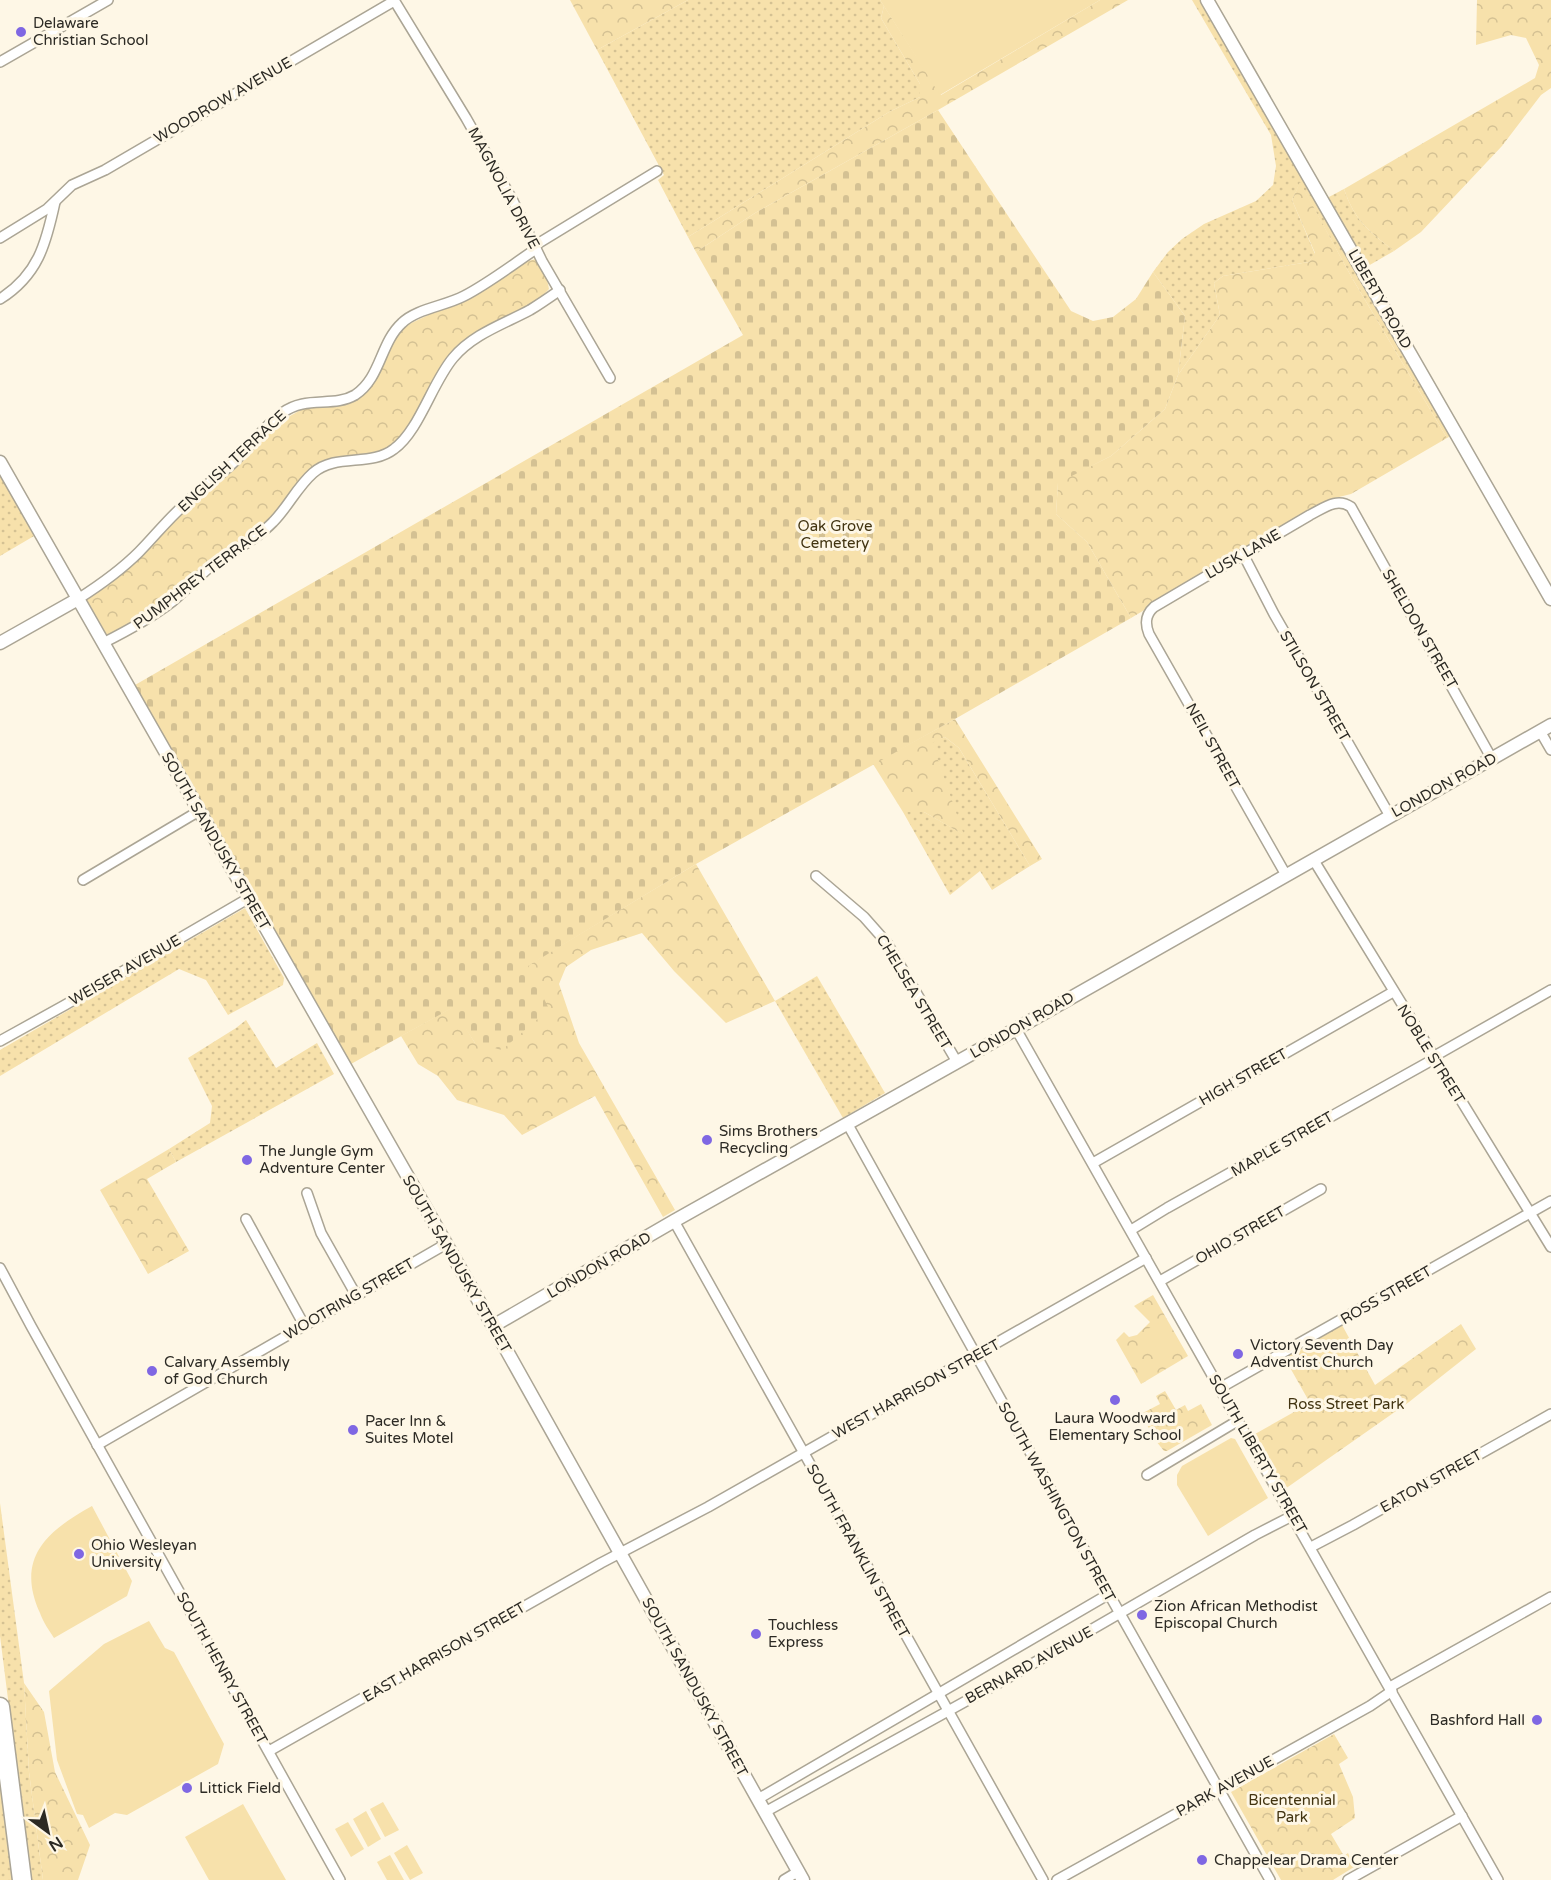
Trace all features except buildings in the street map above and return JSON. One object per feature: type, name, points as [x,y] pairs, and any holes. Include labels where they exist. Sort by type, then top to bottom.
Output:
[{"type":"highway","points":[[0,1707],[22,1880]]},
{"type":"street","points":[[0,62],[108,0]]},
{"type":"street","name":"WOODROW AVENUE","points":[[0,238],[38,215],[72,185],[105,170],[394,0]]},
{"type":"street","name":"MAGNOLIA DRIVE","points":[[394,0],[490,159],[535,248],[610,378]]},
{"type":"street","name":"LIBERTY ROAD","points":[[1207,0],[1551,599]]},
{"type":"street","name":"ENGLISH TERRACE","points":[[78,599],[122,568],[184,505],[230,465],[281,413],[299,404],[341,400],[356,394],[365,387],[391,337],[402,322],[465,296],[535,248],[657,171]]},
{"type":"street","points":[[0,298],[18,286],[37,262],[50,227],[55,202]]},
{"type":"street","name":"PUMPHREY TERRACE","points":[[103,643],[156,613],[210,568],[262,532],[273,522],[313,472],[330,464],[384,456],[393,450],[407,436],[444,371],[457,353],[478,337],[537,306],[560,290]]},
{"type":"street","name":"SOUTH SANDUSKY STREET","points":[[0,462],[493,1326],[801,1876]]},
{"type":"street","name":"LUSK LANE","points":[[1147,616],[1154,607],[1243,554],[1334,503],[1345,503]]},
{"type":"street","name":"SHELDON STREET","points":[[1345,503],[1354,511],[1491,759]]},
{"type":"street","name":"STILSON STREET","points":[[1243,554],[1274,614],[1390,816]]},
{"type":"street","points":[[0,643],[78,599]]},
{"type":"street","name":"NEIL STREET","points":[[1147,616],[1149,634],[1286,875]]},
{"type":"street","points":[[1546,728],[1551,750]]},
{"type":"street","name":"LONDON ROAD","points":[[493,1326],[674,1221],[1546,728]]},
{"type":"street","points":[[83,880],[199,811]]},
{"type":"street","name":"NOBLE STREET","points":[[1313,859],[1551,1247]]},
{"type":"street","name":"CHELSEA STREET","points":[[816,876],[864,917],[887,943],[957,1062]]},
{"type":"street","name":"WEISER AVENUE","points":[[0,1041],[249,898]]},
{"type":"street","name":"MAPLE STREET","points":[[1131,1230],[1551,990]]},
{"type":"street","name":"HIGH STREET","points":[[1093,1163],[1393,992]]},
{"type":"street","name":"SOUTH LIBERTY STREET","points":[[1016,1029],[1498,1880]]},
{"type":"street","name":"SOUTH WASHINGTON STREET","points":[[847,1123],[1270,1880]]},
{"type":"street","name":"OHIO STREET","points":[[1160,1281],[1321,1189]]},
{"type":"street","points":[[307,1193],[321,1233],[356,1295]]},
{"type":"street","name":"ROSS STREET","points":[[1220,1388],[1551,1201]]},
{"type":"street","points":[[246,1219],[304,1325]]},
{"type":"street","name":"SOUTH FRANKLIN STREET","points":[[674,1221],[1043,1880]]},
{"type":"street","name":"WOOTRING STREET","points":[[97,1445],[446,1244]]},
{"type":"street","name":"WEST HARRISON STREET","points":[[620,1553],[708,1508],[1146,1257]]},
{"type":"street","name":"SOUTH HENRY STREET","points":[[0,1268],[340,1880]]},
{"type":"street","name":"EATON STREET","points":[[1311,1547],[1551,1414]]},
{"type":"street","points":[[1147,1475],[1239,1420]]},
{"type":"street","name":"BERNARD AVENUE","points":[[765,1812],[1292,1516]]},
{"type":"street","name":"EAST HARRISON STREET","points":[[268,1750],[620,1553]]},
{"type":"street","name":"BERNARD AVENUE","points":[[758,1799],[1109,1594]]},
{"type":"street","name":"PARK AVENUE","points":[[1057,1880],[1370,1706],[1391,1689],[1551,1597]]},
{"type":"street","points":[[1348,1880],[1462,1816]]},
{"type":"street","points":[[784,1880],[801,1876]]},
{"type":"green space","points":[[570,0],[688,0],[597,50]]},
{"type":"green space","points":[[688,0],[880,0],[884,6],[881,18],[920,84],[920,97],[889,112],[688,237],[658,180],[664,175],[597,50]]},
{"type":"green space","points":[[880,0],[1100,0],[940,95]]},
{"type":"green space","points":[[1100,0],[1128,0],[755,213],[696,252],[688,237],[889,112],[920,97],[920,84],[881,18],[884,6],[941,95]]},
{"type":"green space","points":[[1192,0],[1202,0],[1452,435],[1447,438],[1352,278],[1300,183],[1292,200],[1315,254],[1309,262],[1223,276],[1214,283],[1220,315],[1178,375],[1185,316],[1153,272],[1168,252],[1182,239],[1204,224],[1256,201],[1273,185],[1276,166],[1271,135]]},
{"type":"green space","points":[[1477,0],[1551,0],[1551,88],[1541,95],[1502,146],[1421,232],[1394,251],[1363,224],[1344,189],[1535,78],[1539,65],[1526,38],[1511,35],[1476,45]]},
{"type":"green space","name":"Oak Grove Cemetery","points":[[938,110],[1071,311],[1093,321],[1113,317],[1136,299],[1153,272],[1185,316],[1178,375],[1165,409],[1111,456],[1058,483],[1056,514],[1087,542],[1131,618],[696,864],[528,966],[549,1009],[502,1050],[475,1043],[452,1008],[351,1064],[135,685],[743,335],[696,252],[755,213]]},
{"type":"green space","points":[[1300,182],[1352,278],[1447,438],[1351,494],[1331,499],[1131,618],[1087,542],[1056,514],[1058,482],[1111,456],[1165,409],[1178,375],[1220,315],[1214,283],[1223,276],[1309,262],[1315,253],[1292,200]]},
{"type":"green space","points":[[1344,189],[1363,224],[1394,251],[1368,266],[1327,198]]},
{"type":"green space","points":[[536,259],[546,274],[549,289],[536,303],[449,358],[404,433],[393,447],[374,455],[332,458],[317,464],[278,514],[168,601],[108,637],[85,597],[124,572],[183,511],[248,453],[274,425],[306,407],[348,403],[366,391],[403,327],[485,288],[524,262]]},
{"type":"green space","points":[[0,473],[34,536],[0,556]]},
{"type":"green space","points":[[955,719],[1042,859],[1030,866],[959,748],[945,737],[932,743],[964,835],[924,812],[903,812],[873,764]]},
{"type":"green space","points":[[945,737],[959,748],[1030,866],[992,890],[980,871],[950,895],[903,812],[924,812],[963,834],[931,742]]},
{"type":"green space","points":[[696,864],[775,1001],[726,1023],[674,971],[642,933],[591,950],[566,967],[559,984],[579,1043],[675,1210],[663,1217],[595,1096],[522,1135],[504,1115],[457,1100],[438,1076],[418,1064],[401,1036],[453,1007],[475,1043],[527,966]]},
{"type":"green space","points":[[245,908],[284,978],[283,985],[228,1015],[206,980],[179,969],[0,1076],[0,1050]]},
{"type":"green space","points":[[817,976],[885,1093],[843,1118],[775,1001]]},
{"type":"green space","points":[[246,1020],[276,1068],[317,1043],[334,1074],[176,1162],[169,1149],[210,1123],[212,1106],[188,1058]]},
{"type":"green space","points":[[169,1149],[176,1162],[147,1179],[189,1251],[148,1274],[100,1190]]},
{"type":"green space","points":[[1153,1295],[1188,1356],[1141,1384],[1116,1340],[1124,1332],[1129,1337],[1137,1335],[1150,1322],[1134,1306]]},
{"type":"green space","points":[[1164,1320],[1181,1350],[1163,1360],[1146,1330]]},
{"type":"green space","name":"Ross Street Park","points":[[1461,1324],[1476,1349],[1409,1402],[1285,1489],[1255,1434],[1310,1403],[1284,1357],[1342,1325],[1375,1385]]},
{"type":"green space","points":[[1165,1391],[1176,1410],[1185,1405],[1188,1411],[1201,1404],[1212,1425],[1167,1451],[1164,1451],[1156,1441],[1141,1414],[1160,1404],[1156,1396]]},
{"type":"green space","points":[[1231,1438],[1235,1439],[1268,1498],[1208,1536],[1177,1485],[1177,1475],[1182,1466]]},
{"type":"green space","points":[[0,1503],[24,1683],[29,1772],[43,1880],[31,1880],[0,1636]]},
{"type":"green space","points":[[92,1506],[132,1581],[127,1596],[54,1638],[43,1620],[33,1594],[31,1577],[34,1562],[49,1536]]},
{"type":"green space","points":[[149,1621],[165,1648],[174,1652],[224,1744],[218,1764],[127,1815],[115,1813],[89,1828],[83,1815],[77,1814],[57,1760],[49,1691],[104,1644]]},
{"type":"green space","points":[[24,1683],[44,1712],[55,1772],[90,1845],[78,1880],[43,1880],[29,1772]]},
{"type":"green space","name":"Bicentennial Park","points":[[1334,1734],[1348,1758],[1339,1764],[1353,1797],[1355,1818],[1331,1834],[1344,1856],[1348,1853],[1354,1867],[1333,1880],[1281,1880],[1231,1792]]},
{"type":"green space","points":[[0,1770],[13,1880],[0,1880]]},
{"type":"green space","points":[[383,1802],[399,1830],[385,1837],[370,1809]]},
{"type":"green space","points":[[243,1804],[286,1880],[209,1880],[185,1837]]},
{"type":"green space","points":[[366,1811],[381,1839],[368,1847],[353,1819]]},
{"type":"green space","points":[[348,1822],[364,1849],[351,1857],[335,1829]]},
{"type":"green space","points":[[407,1845],[423,1873],[410,1880],[394,1853]]},
{"type":"green space","points":[[390,1855],[404,1880],[387,1880],[377,1862]]},
{"type":"place","name":"Delaware Christian School","points":[[21,32]]},
{"type":"place","name":"Sims Brothers Recycling","points":[[707,1140]]},
{"type":"place","name":"The Jungle Gym Adventure Center","points":[[247,1160]]},
{"type":"place","name":"Victory Seventh Day Adventist Church","points":[[1238,1354]]},
{"type":"place","name":"Calvary Assembly of God Church","points":[[152,1371]]},
{"type":"place","name":"Laura Woodward Elementary School","points":[[1115,1400]]},
{"type":"place","name":"Pacer Inn & Suites Motel","points":[[353,1430]]},
{"type":"place","name":"Ohio Wesleyan University","points":[[79,1554]]},
{"type":"place","name":"Zion African Methodist Episcopal Church","points":[[1142,1615]]},
{"type":"place","name":"Touchless Express","points":[[756,1634]]},
{"type":"place","name":"Bashford Hall","points":[[1537,1720]]},
{"type":"place","name":"Littick Field","points":[[187,1788]]},
{"type":"place","name":"Chappelear Drama Center","points":[[1202,1860]]}]
